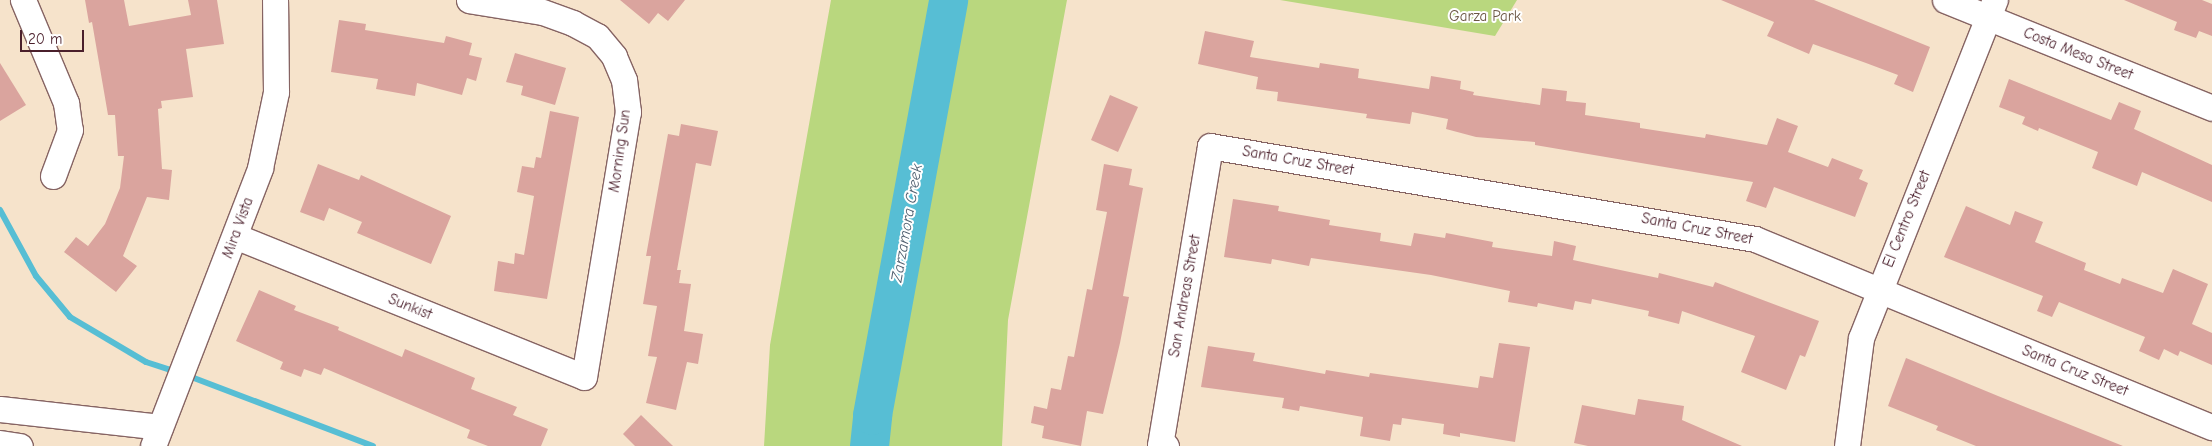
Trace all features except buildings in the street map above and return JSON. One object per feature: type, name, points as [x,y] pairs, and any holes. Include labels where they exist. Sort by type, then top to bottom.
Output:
[{"type":"street","points":[[23,0],[66,103],[70,130],[53,176]]},
{"type":"street","name":"Mira Vista","points":[[156,437],[260,168],[276,92],[275,0]]},
{"type":"street","name":"Morning Sun","points":[[469,0],[542,12],[573,23],[597,36],[614,56],[624,80],[628,112],[584,377]]},
{"type":"street","name":"Costa Mesa Street","points":[[1945,0],[1991,9],[2212,108]]},
{"type":"street","name":"El Centro Street","points":[[1847,446],[1861,338],[1878,290],[1991,9]]},
{"type":"street","name":"Santa Cruz Street","points":[[1210,146],[1755,239],[2212,428]]},
{"type":"street","name":"San Andreas Street","points":[[1163,445],[1210,146]]},
{"type":"street","name":"Sunkist","points":[[235,236],[584,377]]},
{"type":"street","points":[[0,409],[156,437]]},
{"type":"street","points":[[0,443],[20,446]]},
{"type":"green space","points":[[831,0],[1067,0],[1008,320],[1002,446],[764,446],[770,345]]},
{"type":"green space","name":"Garza Park","points":[[1280,0],[1517,0],[1495,36]]},
{"type":"waterway","name":"Zarzamora Creek","points":[[869,446],[872,415],[948,0]]},
{"type":"waterway","points":[[0,210],[36,276],[70,317],[146,362],[176,372]]},
{"type":"waterway","points":[[186,375],[373,446]]}]
